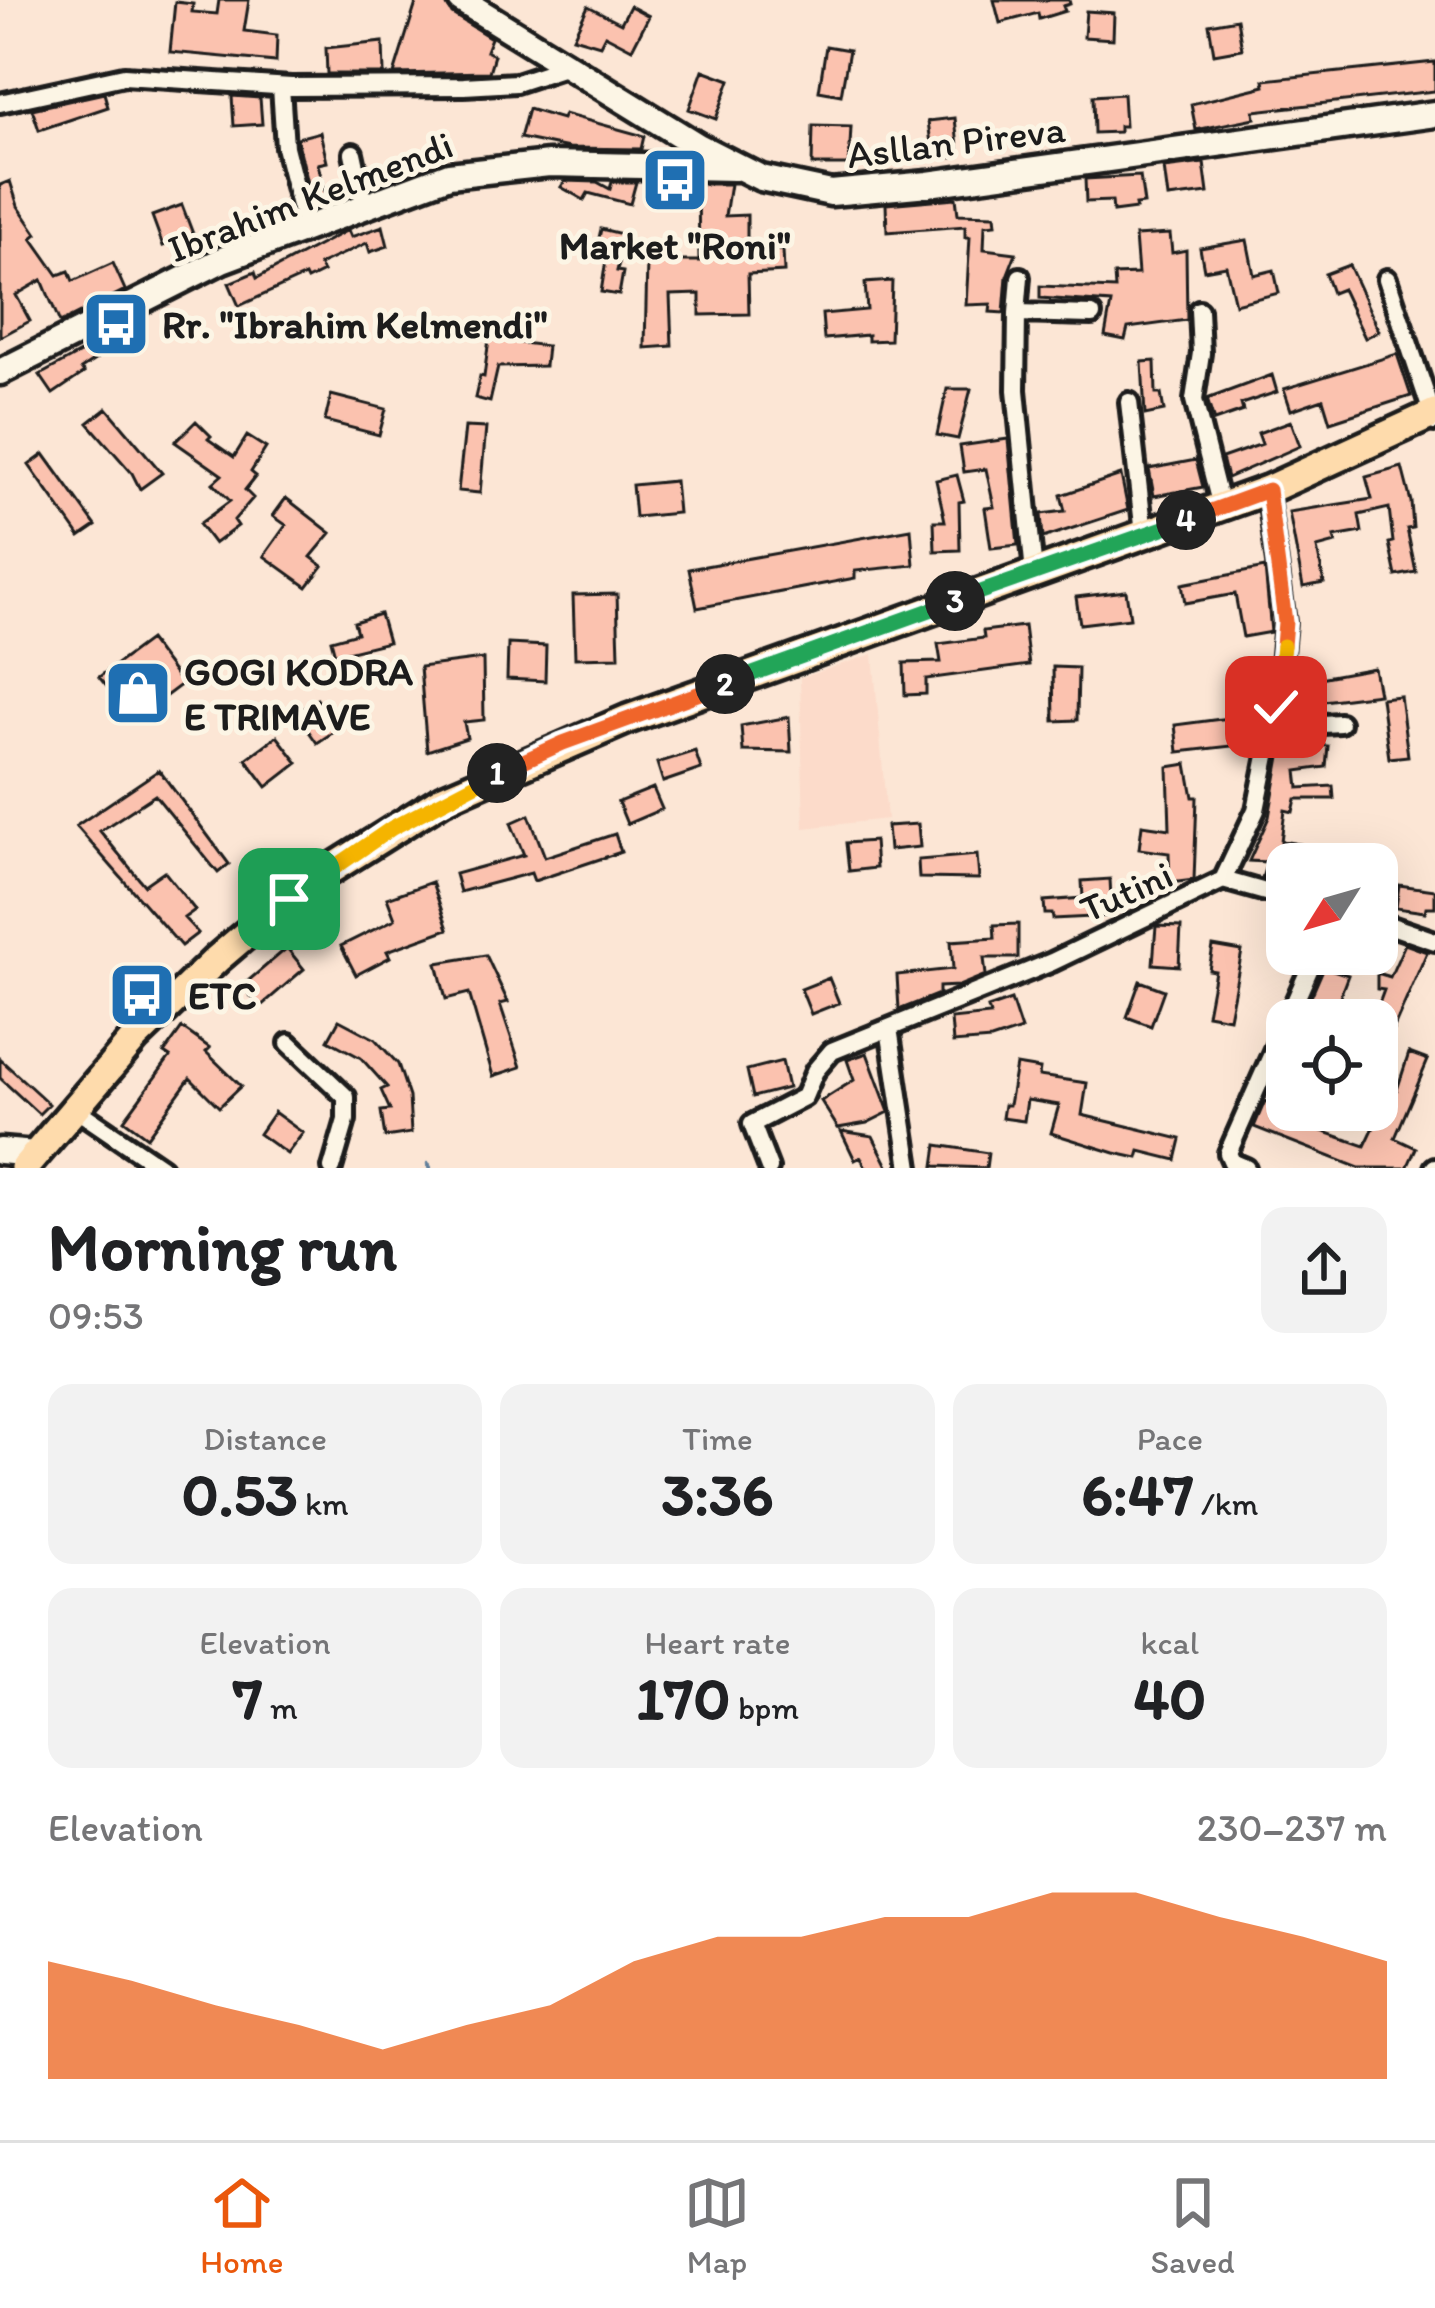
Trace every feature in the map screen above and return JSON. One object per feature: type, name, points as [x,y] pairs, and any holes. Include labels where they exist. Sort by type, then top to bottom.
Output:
[{"type":"main road","points":[[29,1161],[167,1005],[254,927],[337,864],[443,799],[563,743],[1268,490],[1434,417]]},
{"type":"street","name":"Asllan Pireva","points":[[474,3],[736,168],[785,185],[849,192],[1435,114]]},
{"type":"street","points":[[0,103],[124,76],[281,86],[493,85],[568,66]]},
{"type":"street","points":[[281,86],[285,147],[306,230]]},
{"type":"street","points":[[353,153],[365,208]]},
{"type":"street","name":"Ibrahim Kelmendi","points":[[0,372],[199,271],[449,175],[580,163],[630,169],[736,168]]},
{"type":"street","points":[[1020,277],[1016,390],[1034,573]]},
{"type":"street","points":[[1387,280],[1434,417]]},
{"type":"street","points":[[1199,310],[1201,353],[1194,400],[1222,507]]},
{"type":"street","points":[[1017,313],[1092,315]]},
{"type":"street","points":[[1129,402],[1144,534]]},
{"type":"street","name":"Tutini","points":[[769,1168],[752,1124],[804,1097],[815,1071],[832,1051],[1052,962],[1223,880],[1256,810],[1273,728],[1285,622],[1268,490]]},
{"type":"street","points":[[1273,728],[1340,723]]},
{"type":"street","points":[[1223,880],[1266,892]]},
{"type":"street","points":[[1398,928],[1435,941]]},
{"type":"street","points":[[889,1028],[910,1168]]},
{"type":"street","points":[[289,1043],[346,1097],[346,1120],[332,1168]]},
{"type":"street","points":[[1246,1168],[1232,1162],[1228,1154],[1266,1068]]},
{"type":"street","points":[[74,1108],[162,1168]]},
{"type":"street","points":[[0,1151],[29,1161]]},
{"type":"shaded area","points":[[873,654],[887,819],[804,828],[800,678]]},
{"type":"building","points":[[219,0],[249,0],[244,31],[277,35],[276,62],[170,52],[175,2],[193,4],[192,12],[217,14]]},
{"type":"building","points":[[417,0],[444,0],[452,14],[491,38],[486,51],[494,55],[489,72],[394,74]]},
{"type":"building","points":[[994,0],[1069,0],[1070,4],[1063,6],[1065,11],[1039,19],[1038,13],[1000,23]]},
{"type":"building","points":[[588,6],[621,23],[630,6],[649,16],[632,49],[605,35],[600,45],[573,37]]},
{"type":"building","points":[[1086,11],[1114,13],[1113,39],[1084,37]]},
{"type":"building","points":[[1237,19],[1242,49],[1214,54],[1209,24]]},
{"type":"building","points":[[383,42],[384,74],[327,74],[326,48]]},
{"type":"building","points":[[826,46],[849,50],[841,95],[819,91]]},
{"type":"building","points":[[1435,62],[1435,91],[1254,111],[1255,118],[1196,130],[1191,104],[1265,86],[1264,80]]},
{"type":"building","points":[[703,70],[730,80],[716,119],[689,109]]},
{"type":"building","points":[[104,93],[108,107],[39,130],[32,109]]},
{"type":"building","points":[[1123,94],[1125,126],[1119,126],[1119,132],[1094,133],[1093,96]]},
{"type":"building","points":[[232,96],[260,98],[262,124],[234,126]]},
{"type":"building","points":[[528,109],[644,136],[641,149],[569,148],[520,138]]},
{"type":"building","points":[[955,118],[959,156],[933,159],[928,121]]},
{"type":"building","points":[[813,126],[851,127],[849,165],[812,165]]},
{"type":"building","points":[[320,132],[327,162],[318,164],[325,193],[337,190],[339,198],[314,208],[297,138]]},
{"type":"building","points":[[1204,163],[1208,193],[1168,198],[1164,168]]},
{"type":"building","points":[[1140,176],[1144,204],[1135,205],[1136,209],[1113,212],[1112,201],[1086,202],[1085,179]]},
{"type":"building","points":[[10,181],[18,206],[37,234],[32,238],[58,275],[69,271],[73,281],[113,263],[125,290],[60,323],[42,280],[16,295],[30,321],[0,337],[0,185]]},
{"type":"building","points":[[565,181],[597,182],[610,189],[612,182],[636,182],[630,204],[588,193],[584,200],[561,187]]},
{"type":"building","points":[[698,184],[730,184],[725,216],[747,215],[747,252],[783,250],[784,272],[748,274],[749,314],[700,315],[700,294],[670,295],[672,346],[645,348],[647,261],[699,261]]},
{"type":"building","points":[[956,198],[958,214],[995,215],[996,224],[985,225],[984,249],[1016,253],[1007,276],[1004,313],[990,312],[991,304],[966,305],[970,237],[965,237],[965,226],[887,232],[886,204]]},
{"type":"building","points":[[182,205],[193,234],[163,246],[152,216]]},
{"type":"building","points":[[383,226],[388,246],[370,252],[367,243],[319,265],[323,272],[307,280],[305,276],[239,306],[229,283],[255,272],[257,278],[348,230],[351,237]]},
{"type":"building","points":[[601,229],[626,235],[617,271],[623,272],[619,295],[601,292],[607,254],[596,251]]},
{"type":"building","points":[[1170,234],[1172,253],[1186,250],[1187,320],[1128,328],[1125,340],[1105,336],[1111,303],[1040,298],[1040,286],[1115,289],[1114,275],[1138,274],[1135,236]]},
{"type":"building","points":[[1247,240],[1254,275],[1274,270],[1279,293],[1235,304],[1226,266],[1204,270],[1200,248]]},
{"type":"building","points":[[1349,265],[1379,331],[1365,338],[1342,289],[1332,293],[1325,274]]},
{"type":"building","points":[[892,281],[890,340],[868,341],[868,335],[824,339],[822,314],[867,310],[865,283]]},
{"type":"building","points":[[131,325],[136,333],[53,394],[40,375]]},
{"type":"building","points":[[489,339],[547,346],[545,366],[498,367],[490,402],[475,398],[480,376],[484,377]]},
{"type":"building","points":[[1397,354],[1411,396],[1330,422],[1323,399],[1291,410],[1284,389]]},
{"type":"building","points":[[1155,361],[1156,394],[1161,394],[1164,411],[1145,415],[1142,362]]},
{"type":"building","points":[[1272,375],[1277,392],[1241,404],[1243,411],[1214,421],[1207,399]]},
{"type":"building","points":[[947,389],[971,389],[958,439],[937,435]]},
{"type":"building","points":[[331,395],[386,409],[379,435],[325,421]]},
{"type":"building","points":[[107,408],[162,473],[140,489],[132,473],[88,423]]},
{"type":"building","points":[[196,421],[211,436],[208,439],[234,457],[247,436],[266,448],[251,472],[256,476],[245,490],[253,498],[234,520],[238,526],[214,544],[199,524],[230,501],[213,483],[222,475],[175,442]]},
{"type":"building","points":[[1291,421],[1300,446],[1227,478],[1222,458],[1262,444],[1258,433]]},
{"type":"building","points":[[465,427],[486,428],[480,493],[458,491]]},
{"type":"building","points":[[1008,439],[1018,545],[991,548],[985,508],[994,507],[986,469],[964,472],[960,446]]},
{"type":"building","points":[[44,454],[96,526],[80,537],[29,465]]},
{"type":"building","points":[[1196,460],[1203,487],[1154,496],[1149,469]]},
{"type":"building","points":[[1402,467],[1411,502],[1413,528],[1407,529],[1416,572],[1396,576],[1389,508],[1359,515],[1362,532],[1334,537],[1336,543],[1317,548],[1324,583],[1303,587],[1289,512],[1372,499],[1366,477]]},
{"type":"building","points":[[957,475],[964,501],[959,502],[960,550],[935,551],[934,521],[945,521],[936,480]]},
{"type":"building","points":[[1121,475],[1128,510],[1043,538],[1041,514],[1065,511],[1061,495]]},
{"type":"building","points":[[675,481],[678,513],[635,517],[632,485]]},
{"type":"building","points":[[286,498],[331,533],[311,557],[323,566],[307,587],[264,556],[286,525],[273,516]]},
{"type":"building","points":[[911,529],[914,565],[855,571],[855,578],[697,608],[689,569]]},
{"type":"building","points":[[1265,568],[1271,632],[1243,637],[1235,594],[1185,603],[1182,584]]},
{"type":"building","points":[[1126,591],[1130,618],[1080,624],[1076,597]]},
{"type":"building","points":[[617,594],[619,657],[575,658],[573,595]]},
{"type":"building","points":[[380,614],[388,642],[335,655],[331,640],[357,633],[354,622]]},
{"type":"building","points":[[1024,626],[1029,665],[926,679],[926,694],[905,695],[904,663],[941,662],[938,644]]},
{"type":"building","points":[[149,640],[182,684],[134,720],[99,677]]},
{"type":"building","points":[[508,644],[546,646],[545,681],[507,679]]},
{"type":"building","points":[[483,659],[484,720],[464,722],[467,738],[427,751],[420,667]]},
{"type":"building","points":[[1053,667],[1078,668],[1077,720],[1054,721]]},
{"type":"building","points":[[1374,668],[1379,694],[1307,703],[1303,681]]},
{"type":"building","points":[[1400,696],[1408,756],[1389,758],[1381,698]]},
{"type":"building","points":[[317,699],[338,729],[317,743],[296,713]]},
{"type":"building","points":[[789,717],[791,752],[743,751],[741,726]]},
{"type":"building","points":[[1229,718],[1232,746],[1178,752],[1175,725]]},
{"type":"building","points":[[277,736],[298,763],[267,787],[246,759]]},
{"type":"building","points":[[1307,739],[1307,744],[1328,746],[1326,767],[1297,771],[1299,788],[1333,786],[1334,799],[1296,799],[1293,812],[1285,810],[1281,841],[1293,843],[1266,843],[1266,862],[1249,861],[1269,817],[1283,740]]},
{"type":"building","points":[[695,751],[701,769],[663,782],[657,763]]},
{"type":"building","points":[[1187,764],[1193,797],[1197,797],[1194,880],[1170,883],[1169,853],[1139,849],[1142,825],[1170,829],[1168,767]]},
{"type":"building","points":[[159,770],[229,864],[218,873],[155,795],[100,831],[144,885],[164,871],[195,910],[184,918],[198,933],[181,946],[76,826]]},
{"type":"building","points":[[653,788],[662,809],[627,824],[618,802]]},
{"type":"building","points":[[529,815],[545,857],[615,834],[621,852],[534,881],[531,873],[460,892],[455,874],[524,855],[511,823]]},
{"type":"building","points":[[918,824],[920,847],[889,850],[887,826]]},
{"type":"building","points":[[874,841],[876,868],[849,871],[846,843]]},
{"type":"building","points":[[977,855],[979,879],[919,878],[918,860]]},
{"type":"building","points":[[1110,879],[1112,916],[1053,919],[1052,914],[1045,914],[1044,901],[1083,898],[1082,881]]},
{"type":"building","points":[[432,882],[448,929],[387,951],[390,957],[356,975],[341,946],[395,919],[387,898]]},
{"type":"building","points":[[1399,885],[1435,890],[1435,907],[1426,907],[1425,912],[1398,908]]},
{"type":"building","points":[[1018,924],[1018,958],[984,958],[986,975],[959,986],[939,987],[939,994],[899,1010],[897,975],[953,969],[951,941],[995,938],[994,925]]},
{"type":"building","points":[[1156,926],[1181,927],[1179,966],[1153,964]]},
{"type":"building","points":[[1405,944],[1427,952],[1398,1018],[1398,999],[1381,999],[1384,990],[1377,989],[1377,975],[1398,975]]},
{"type":"building","points":[[1213,946],[1242,951],[1229,1018],[1207,1014],[1215,971],[1209,970]]},
{"type":"building","points":[[287,948],[304,969],[260,1007],[242,986]]},
{"type":"building","points":[[486,955],[508,1002],[500,1004],[521,1067],[493,1076],[469,993],[446,999],[437,963]]},
{"type":"building","points":[[1321,975],[1348,975],[1339,999],[1311,997]]},
{"type":"building","points":[[829,978],[839,1003],[811,1014],[801,989]]},
{"type":"building","points":[[1140,981],[1164,990],[1151,1026],[1127,1017]]},
{"type":"building","points":[[1011,1000],[1021,1030],[991,1040],[953,1043],[951,1019],[990,1015],[988,1008]]},
{"type":"building","points":[[339,1020],[375,1039],[398,1064],[409,1097],[411,1133],[385,1137],[381,1111],[390,1110],[381,1090],[387,1087],[361,1058],[328,1040]]},
{"type":"building","points":[[182,1028],[210,1048],[206,1052],[241,1086],[219,1107],[190,1078],[147,1137],[124,1120],[170,1057],[164,1053]]},
{"type":"building","points":[[867,1053],[889,1112],[867,1123],[838,1128],[821,1101],[854,1080],[847,1060]]},
{"type":"building","points":[[1409,1053],[1428,1060],[1398,1131],[1398,1087]]},
{"type":"building","points":[[0,1059],[49,1104],[39,1114],[0,1078]]},
{"type":"building","points":[[782,1061],[788,1088],[753,1097],[747,1070]]},
{"type":"building","points":[[1016,1065],[1040,1069],[1039,1076],[1087,1083],[1082,1115],[1181,1139],[1176,1160],[1140,1151],[1138,1158],[1051,1133],[1059,1105],[1027,1100],[1024,1121],[1002,1118]]},
{"type":"building","points":[[1265,1101],[1266,1131],[1322,1131],[1365,1146],[1372,1131],[1398,1131],[1395,1138],[1416,1148],[1407,1168],[1359,1168],[1254,1127]]},
{"type":"building","points":[[274,1112],[303,1133],[287,1154],[259,1134]]},
{"type":"building","points":[[841,1131],[873,1136],[889,1168],[866,1168],[861,1157],[855,1160]]},
{"type":"building","points":[[937,1145],[988,1153],[986,1168],[934,1166]]},
{"type":"waterway","points":[[428,1164],[430,1168]]},
{"type":"place","name":"Market \"Roni\"","points":[[675,180]]},
{"type":"place","name":"Rr. \"Ibrahim Kelmendi\"","points":[[116,324]]},
{"type":"place","name":"GOGI KODRA E TRIMAVE","points":[[138,693]]},
{"type":"place","name":"ETC","points":[[142,995]]},
{"type":"route","points":[[289,899],[443,799],[563,743],[1268,490],[1285,622],[1276,707]]}]
